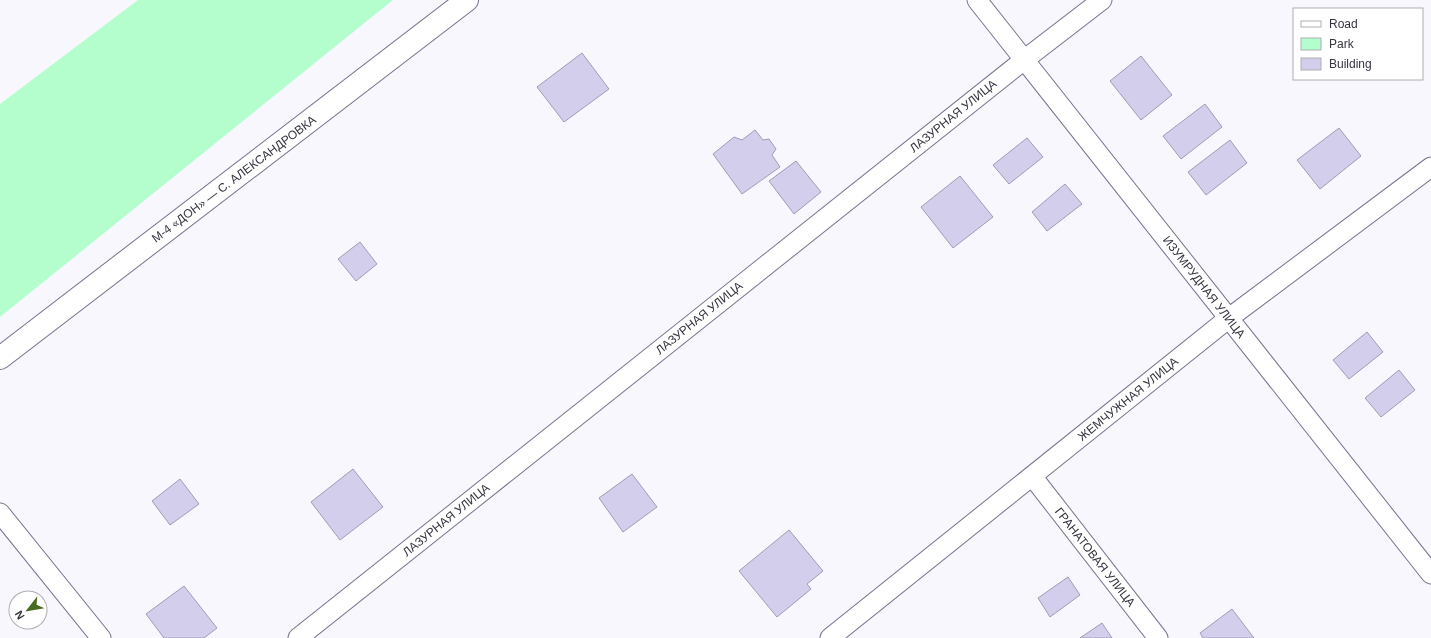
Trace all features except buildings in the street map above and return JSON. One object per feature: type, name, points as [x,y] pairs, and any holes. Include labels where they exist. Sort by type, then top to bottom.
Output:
[{"type":"main road","name":"М-4 «ДОН» — С. АЛЕКСАНДРОВКА","points":[[0,358],[467,0]]},
{"type":"street","name":"ИЗУМРУДНАЯ УЛИЦА","points":[[977,0],[1431,574]]},
{"type":"street","name":"ЛАЗУРНАЯ УЛИЦА","points":[[298,638],[1024,60],[1102,0]]},
{"type":"street","name":"ЖЕМЧУЖНАЯ УЛИЦА","points":[[830,638],[1230,318],[1431,167]]},
{"type":"street","name":"ГРАНАТОВАЯ УЛИЦА","points":[[1032,476],[1158,638]]},
{"type":"street","points":[[0,513],[101,638]]},
{"type":"green space","points":[[138,0],[393,0],[0,317],[0,104]]}]
